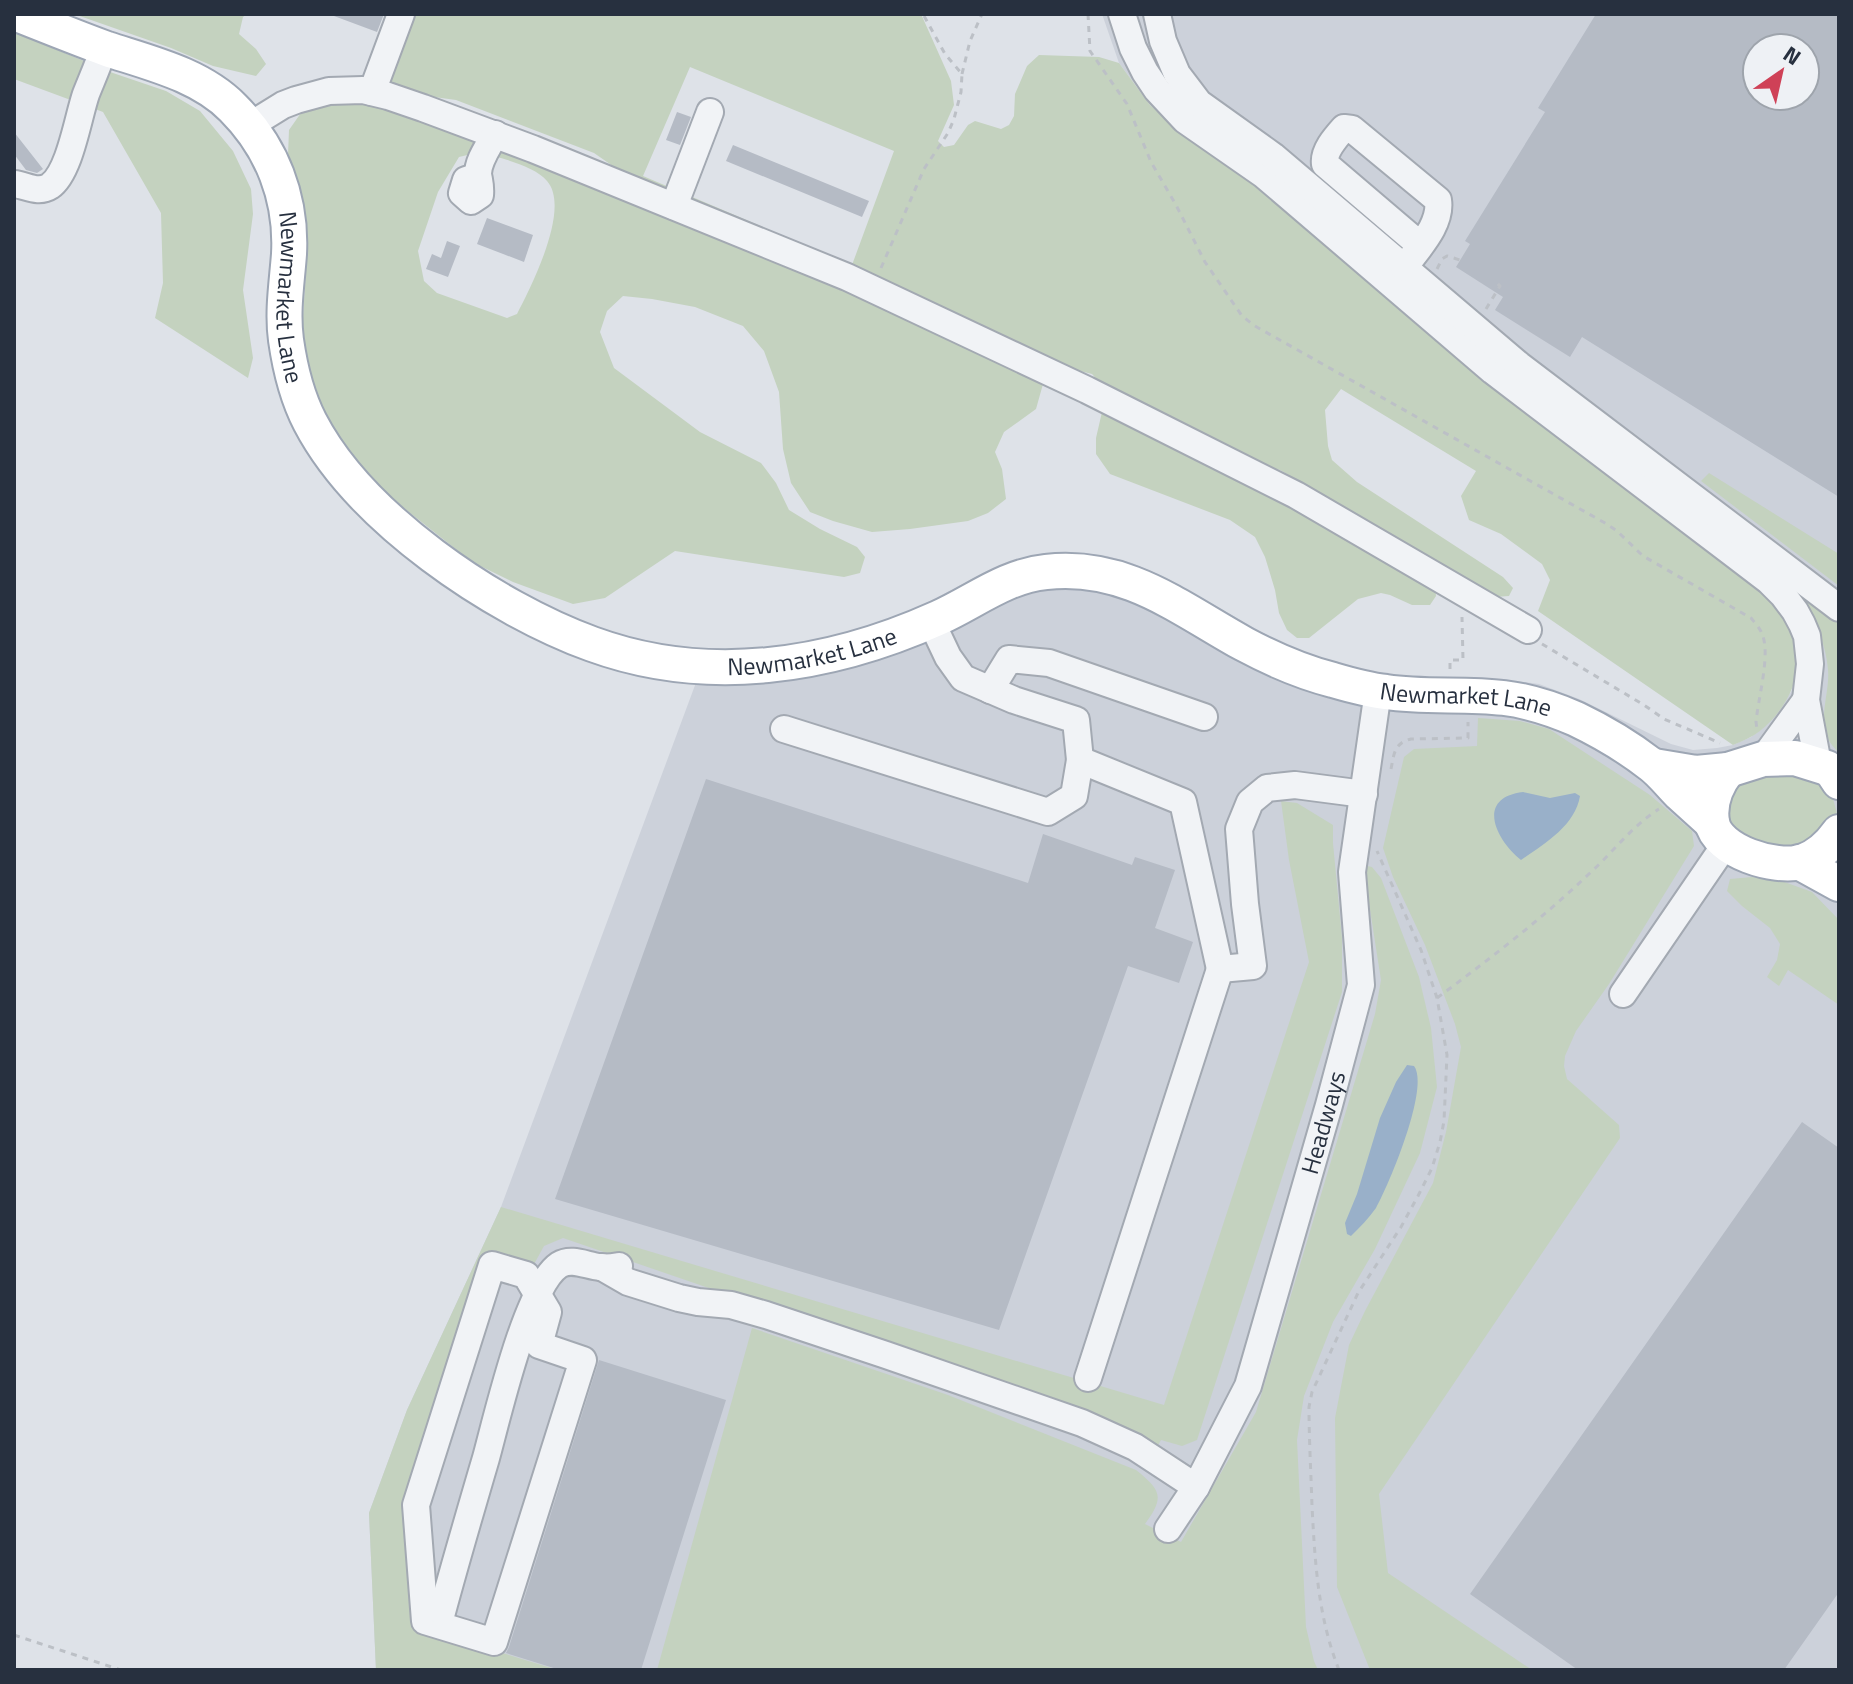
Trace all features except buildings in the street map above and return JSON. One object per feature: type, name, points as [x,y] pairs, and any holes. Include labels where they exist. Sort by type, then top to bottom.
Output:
[{"type":"main road","name":"Newmarket Lane","points":[[17,14],[167,70],[211,90],[249,126],[277,171],[284,193],[290,232],[284,319],[286,341],[298,395],[324,446],[350,480],[410,538],[477,587],[562,632],[596,646],[678,665],[714,668],[776,665],[845,652],[880,641],[931,621],[1022,576],[1063,570],[1095,572],[1160,595],[1240,642],[1326,679],[1378,691],[1489,697],[1555,710],[1654,766],[1739,851],[1775,862],[1799,862],[1839,884]]},
{"type":"main road","name":"Newmarket Lane","points":[[1654,766],[1696,773],[1761,748],[1832,774]]},
{"type":"main road","points":[[1720,833],[1712,803],[1729,759]]},
{"type":"main road","points":[[1799,862],[1822,852],[1839,832]]},
{"type":"street","points":[[372,92],[401,14]]},
{"type":"street","points":[[1122,14],[1145,72],[1185,120],[1256,169],[1493,371],[1769,581],[1783,595],[1807,636],[1810,664],[1806,700],[1832,774]]},
{"type":"street","points":[[1157,14],[1163,41],[1177,74],[1199,103],[1273,156],[1519,365],[1839,608]]},
{"type":"street","points":[[14,184],[38,190],[51,185],[57,177],[66,162],[85,97],[104,48]]},
{"type":"street","points":[[249,126],[283,105],[313,95],[347,90],[372,92],[495,134],[883,294],[1073,384],[1328,512],[1528,630]]},
{"type":"street","points":[[674,206],[710,112]]},
{"type":"street","points":[[1404,268],[1431,230],[1438,215],[1438,200],[1352,129],[1344,128],[1326,153],[1325,164],[1420,245]]},
{"type":"street","points":[[478,176],[480,164],[495,134]]},
{"type":"street","points":[[784,729],[1048,812],[1074,796],[1080,760],[1076,720],[1014,700],[963,678],[948,657],[931,621]]},
{"type":"street","points":[[986,688],[1009,659],[1018,658],[1049,663],[1204,717]]},
{"type":"street","name":"Headways","points":[[1168,1529],[1196,1487],[1248,1386],[1361,985],[1352,872],[1378,691]]},
{"type":"street","points":[[1761,748],[1806,700]]},
{"type":"street","points":[[1080,760],[1183,802],[1220,969],[1088,1378]]},
{"type":"street","points":[[1220,969],[1253,966],[1239,829],[1250,802],[1267,788],[1295,785],[1364,794]]},
{"type":"street","points":[[1623,994],[1720,833]]},
{"type":"street","points":[[442,1612],[518,1345],[537,1294],[562,1262],[574,1261],[602,1267],[628,1282],[679,1298],[731,1305],[1082,1423],[1135,1447],[1196,1487]]},
{"type":"street","points":[[492,1265],[526,1275],[537,1294],[548,1312],[539,1345],[583,1360],[494,1642],[425,1621],[416,1505],[492,1265]]},
{"type":"path","points":[[923,14],[945,54],[962,74]]},
{"type":"path","points":[[883,294],[924,169],[954,119],[970,41],[982,14]]},
{"type":"path","points":[[1088,14],[1090,51],[1127,104],[1151,162],[1205,262],[1242,316],[1605,523],[1650,560],[1751,618],[1762,631],[1766,656],[1756,722],[1761,748]]},
{"type":"path","points":[[1482,317],[1500,286],[1496,282]]},
{"type":"path","points":[[1450,671],[1450,660],[1463,660],[1461,591]]},
{"type":"path","points":[[1528,630],[1534,639],[1729,759]]},
{"type":"path","points":[[1389,776],[1400,743],[1411,739],[1468,738],[1468,722],[1459,722]]},
{"type":"path","points":[[1437,998],[1534,924],[1594,870],[1644,818],[1664,806]]},
{"type":"path","points":[[1339,1670],[1323,1621],[1318,1585],[1309,1407],[1317,1380],[1358,1293],[1401,1227],[1432,1168],[1444,1121],[1447,1055],[1437,998],[1421,950],[1376,846]]},
{"type":"path","points":[[14,1635],[121,1670]]},
{"type":"shaded area","points":[[1102,14],[1839,14],[1839,1670],[376,1670],[369,1513],[407,1410],[501,1207],[707,653],[781,650],[842,637],[923,605],[987,571],[1013,561],[1044,553],[1074,552],[1107,556],[1165,577],[1309,657],[1343,668],[1422,682],[1516,681],[1539,684],[1579,699],[1671,744],[1693,750],[1733,745],[1751,737],[1773,717],[1791,692],[1796,679],[1798,653],[1789,624],[1778,608],[1734,567],[1562,438],[1233,168],[1189,138],[1150,105],[1119,63]]},
{"type":"green space","points":[[74,14],[247,14],[243,17],[239,34],[256,49],[266,64],[256,76],[213,66]]},
{"type":"green space","points":[[400,14],[921,14],[951,81],[954,105],[938,141],[944,147],[954,145],[968,125],[975,121],[1001,129],[1009,125],[1014,116],[1015,94],[1027,66],[1039,55],[1099,57],[1119,63],[1150,105],[1189,138],[1233,168],[1641,500],[1745,576],[1780,613],[1793,635],[1798,661],[1792,688],[1770,722],[1754,735],[1733,745],[1538,611],[1550,580],[1542,564],[1501,534],[1469,520],[1461,496],[1476,471],[1341,389],[1325,410],[1332,460],[1357,482],[1503,577],[1513,588],[1509,596],[1495,597],[1280,470],[1255,464],[1434,576],[1436,596],[1430,605],[1412,605],[1381,593],[1358,599],[1309,638],[1297,638],[1287,630],[1279,613],[1265,557],[1255,537],[1230,520],[1110,474],[1096,454],[1102,385],[1092,374],[1068,368],[1051,372],[1043,384],[1036,409],[1004,432],[995,452],[1002,469],[1006,499],[988,513],[968,521],[872,532],[833,521],[810,512],[791,483],[783,449],[779,392],[764,351],[743,326],[695,307],[623,296],[607,311],[600,332],[614,368],[700,432],[761,463],[776,483],[789,510],[857,547],[865,557],[860,573],[844,577],[675,551],[605,598],[573,604],[513,582],[472,562],[376,486],[338,439],[308,377],[301,347],[306,271],[302,195],[288,154],[289,130],[303,110],[330,106],[366,82]],"holes":[[[690,67],[894,151],[852,265],[643,176]],[[434,97],[456,100],[594,153],[620,171],[426,103]],[[480,152],[516,163],[541,175],[553,193],[555,209],[547,247],[517,314],[507,318],[437,293],[424,281],[418,251],[438,192],[459,157]]]},
{"type":"green space","points":[[14,32],[166,91],[200,111],[233,151],[251,189],[253,214],[243,290],[253,358],[248,378],[155,318],[163,283],[161,213],[103,112],[14,79]]},
{"type":"green space","points":[[1709,473],[1839,554],[1839,586],[1701,481]]},
{"type":"green space","points":[[1791,585],[1839,620],[1839,753],[1825,730],[1828,678],[1824,647],[1811,614]]},
{"type":"green space","points":[[1478,718],[1520,721],[1549,729],[1650,795],[1692,831],[1694,846],[1609,984],[1576,1031],[1565,1056],[1567,1079],[1619,1125],[1620,1138],[1379,1494],[1388,1573],[1532,1670],[1370,1670],[1337,1587],[1335,1418],[1349,1345],[1433,1183],[1446,1132],[1461,1047],[1425,945],[1383,848],[1404,757],[1414,749],[1477,746]]},
{"type":"green space","points":[[1790,772],[1824,783],[1832,795],[1839,821],[1831,834],[1785,850],[1761,846],[1735,832],[1724,813],[1733,786],[1748,775]]},
{"type":"green space","points":[[1281,801],[1297,803],[1333,825],[1342,938],[1342,992],[1197,1440],[1182,1446],[1161,1440],[1156,1449],[1108,1425],[563,1238],[544,1246],[533,1266],[493,1251],[408,1506],[418,1627],[558,1670],[376,1670],[369,1513],[407,1410],[501,1207],[1164,1405],[1309,962]]},
{"type":"green space","points":[[1363,865],[1372,867],[1381,878],[1419,977],[1431,1028],[1437,1087],[1420,1153],[1375,1249],[1333,1322],[1304,1396],[1297,1440],[1306,1627],[1318,1670],[657,1670],[752,1328],[948,1395],[1136,1470],[1151,1483],[1158,1500],[1145,1524],[1181,1542],[1256,1412],[1375,1014],[1381,980]]},
{"type":"green space","points":[[1752,877],[1779,880],[1812,892],[1839,920],[1839,1005],[1788,970],[1779,986],[1767,977],[1777,960],[1780,944],[1770,928],[1727,891],[1730,879]]},
{"type":"water","points":[[1523,792],[1550,798],[1575,793],[1580,796],[1565,825],[1521,860],[1498,831],[1495,811],[1499,802]]},
{"type":"water","points":[[1407,1065],[1414,1066],[1417,1094],[1406,1136],[1376,1208],[1351,1236],[1347,1234],[1345,1223],[1380,1118]]}]
